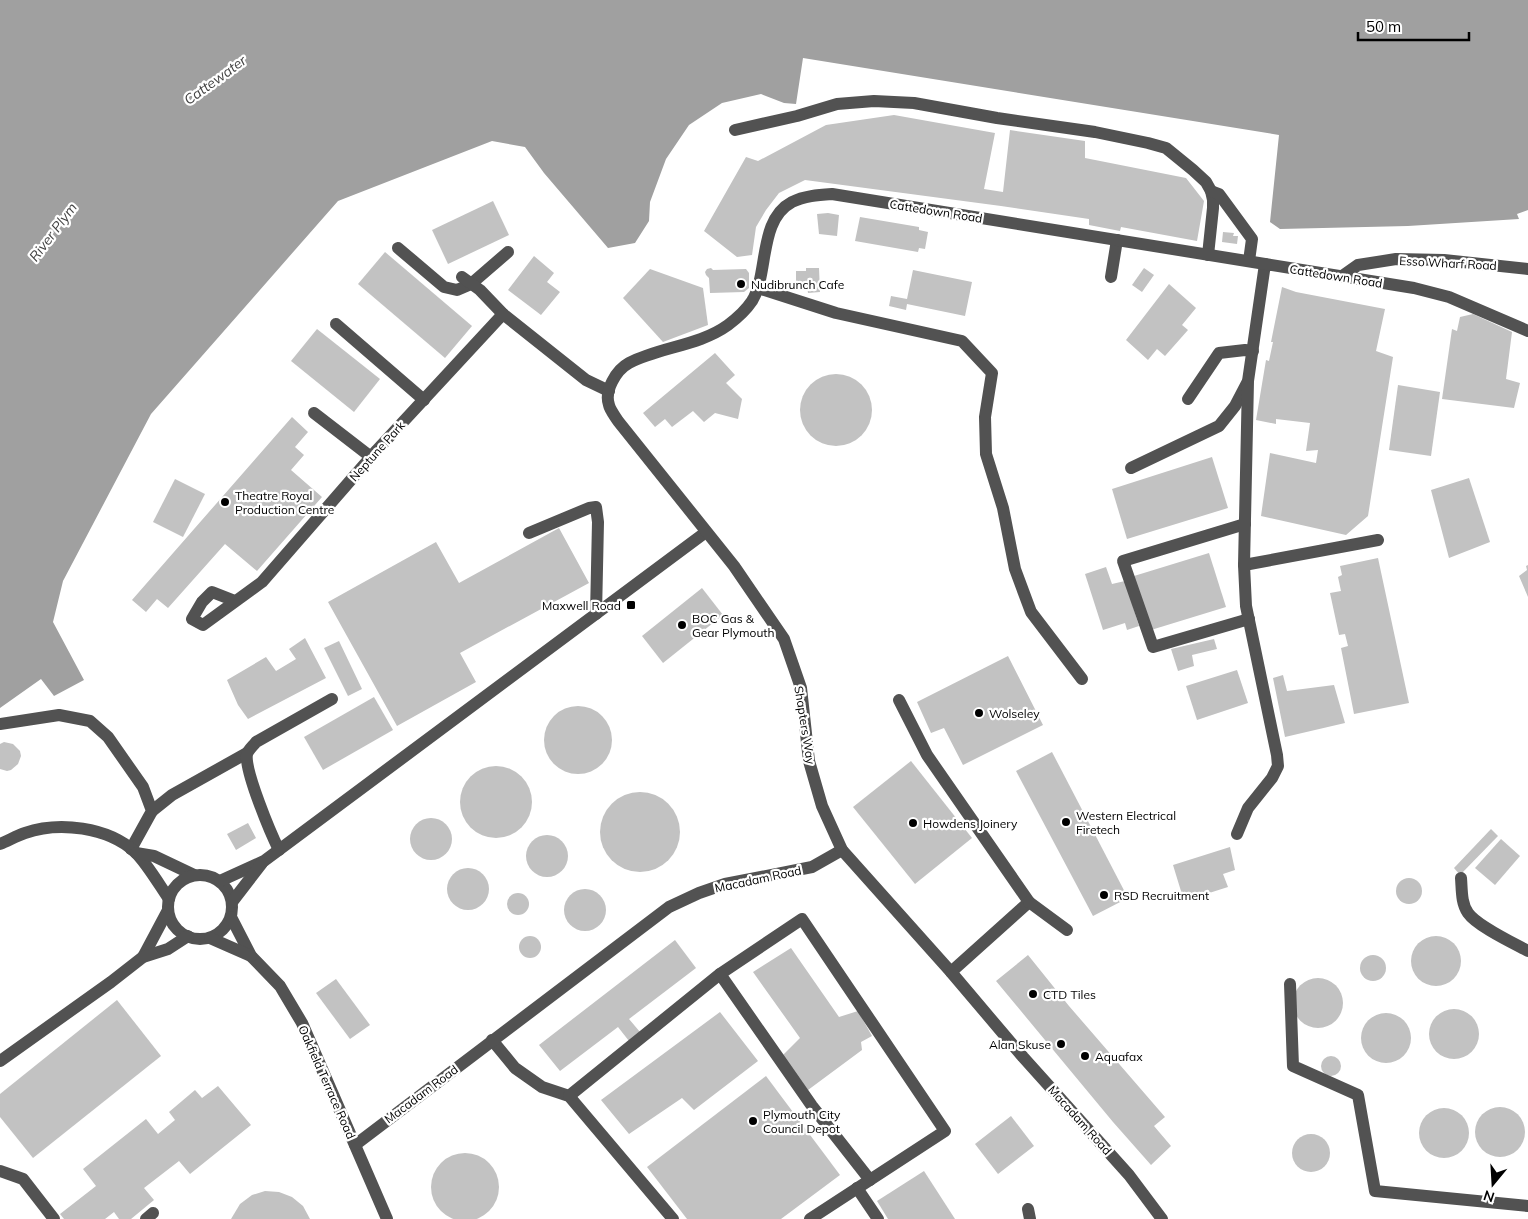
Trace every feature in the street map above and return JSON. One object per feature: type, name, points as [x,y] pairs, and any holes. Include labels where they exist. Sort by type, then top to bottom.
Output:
[{"type":"street","points":[[735,130],[797,116],[837,104],[874,101],[914,104],[1096,132],[1166,148],[1206,182],[1211,191],[1214,200],[1208,255]]},
{"type":"street","points":[[1211,191],[1219,194],[1252,239],[1249,262]]},
{"type":"street","name":"Cattedown Road","points":[[609,391],[615,376],[628,364],[726,327],[752,302],[758,288],[766,249],[777,214],[791,203],[809,196],[832,194],[1414,288],[1449,297],[1528,331]]},
{"type":"street","points":[[1111,277],[1117,240]]},
{"type":"street","points":[[398,248],[444,287],[458,290],[471,284],[508,252]]},
{"type":"street","name":"Esso Wharf Road","points":[[1342,276],[1358,265],[1396,260],[1444,260],[1528,269]]},
{"type":"street","points":[[1237,834],[1248,808],[1272,778],[1278,766],[1246,606],[1244,565],[1248,380],[1265,264]]},
{"type":"street","points":[[220,881],[264,861],[706,532],[618,421],[608,404],[609,391],[586,380],[503,314],[471,284]]},
{"type":"street","points":[[758,288],[836,313],[962,341],[992,373],[986,417],[986,454],[1002,508],[1015,569],[1031,612],[1082,679]]},
{"type":"street","name":"Neptune Park","points":[[235,601],[212,592],[202,602],[192,619],[203,625],[262,582],[371,457],[503,314]]},
{"type":"street","points":[[336,324],[424,400]]},
{"type":"street","points":[[1188,400],[1218,353],[1244,350],[1253,351]]},
{"type":"street","points":[[1131,468],[1219,426],[1234,406],[1248,380]]},
{"type":"street","points":[[314,413],[371,457]]},
{"type":"street","points":[[529,533],[588,508],[596,507],[598,522],[596,614]]},
{"type":"street","points":[[1245,524],[1123,561],[1153,647],[1249,619]]},
{"type":"street","name":"Shapters Way","points":[[706,532],[734,566],[784,639],[801,688],[809,762],[822,806],[842,850]]},
{"type":"street","points":[[1244,565],[1378,540]]},
{"type":"street","points":[[133,851],[152,811],[172,795],[225,758],[247,753],[256,742],[332,699]]},
{"type":"street","points":[[899,700],[927,755],[1029,902],[1067,930]]},
{"type":"street","points":[[0,724],[59,715],[90,720],[108,737],[143,787],[152,811]]},
{"type":"street","points":[[247,753],[247,762],[254,786],[267,825],[279,850]]},
{"type":"street","points":[[0,844],[26,832],[55,828],[78,828],[104,833],[133,851],[154,856],[194,875],[212,877],[220,881],[228,890],[232,902],[231,917],[226,926],[210,938],[195,939],[174,926],[169,905],[133,851]]},
{"type":"street","name":"Macadam Road","points":[[355,1145],[669,908],[699,893],[725,884],[812,867],[842,850],[951,972],[1023,1057],[1129,1174],[1162,1219]]},
{"type":"street","points":[[232,902],[264,861]]},
{"type":"street","points":[[143,957],[169,905],[172,891],[186,878],[194,875]]},
{"type":"street","points":[[1461,878],[1462,897],[1468,913],[1477,922],[1528,951]]},
{"type":"street","points":[[951,972],[1029,902]]},
{"type":"street","name":"Oakfield Terrace Road","points":[[231,917],[251,956],[280,986],[302,1023],[387,1219]]},
{"type":"street","points":[[569,1096],[720,974],[802,919],[945,1131],[810,1219]]},
{"type":"street","points":[[0,1061],[143,957],[168,950],[188,936]]},
{"type":"street","name":"Oakfield Terrace Road","points":[[210,938],[251,956]]},
{"type":"street","points":[[720,974],[812,1106],[870,1180]]},
{"type":"street","points":[[1290,984],[1293,1066],[1358,1095],[1375,1192],[1528,1206]]},
{"type":"street","points":[[492,1040],[515,1068],[542,1087],[569,1096],[673,1219]]},
{"type":"street","points":[[0,1171],[23,1179],[54,1219]]},
{"type":"street","points":[[857,1188],[878,1219]]},
{"type":"water","points":[[0,0],[1528,0],[1528,210],[1517,214],[1519,219],[1408,226],[1280,229],[1270,222],[1279,135],[803,58],[796,104],[784,103],[761,94],[722,103],[689,125],[666,159],[650,202],[649,221],[635,243],[608,248],[544,173],[525,147],[492,141],[338,201],[151,414],[63,581],[53,622],[84,680],[54,696],[41,679],[0,708]]},
{"type":"building","points":[[894,115],[995,133],[984,189],[1003,192],[1010,130],[1085,141],[1085,158],[1186,178],[1204,201],[1197,241],[1121,227],[1120,231],[1089,225],[1089,219],[805,180],[779,193],[766,210],[756,227],[752,255],[737,257],[704,231],[746,157],[758,161],[826,125]]},
{"type":"building","points":[[493,201],[509,235],[448,264],[432,230]]},
{"type":"building","points":[[817,214],[839,215],[837,236],[819,234]]},
{"type":"building","points":[[860,217],[919,227],[919,230],[928,232],[925,249],[919,248],[918,252],[855,241]]},
{"type":"building","points":[[1223,232],[1234,233],[1233,236],[1238,236],[1237,244],[1222,242]]},
{"type":"building","points":[[385,252],[472,326],[445,358],[358,284]]},
{"type":"building","points":[[534,256],[554,273],[547,282],[560,292],[541,315],[508,290]]},
{"type":"building","points":[[711,268],[713,270],[746,269],[749,273],[749,288],[744,292],[710,293],[709,278],[705,272]]},
{"type":"building","points":[[806,268],[819,268],[820,292],[808,293],[807,286],[796,287],[796,271],[806,271]]},
{"type":"building","points":[[1144,268],[1154,275],[1142,292],[1132,285]]},
{"type":"building","points":[[650,269],[703,288],[708,325],[663,342],[623,298]]},
{"type":"building","points":[[913,270],[972,282],[965,316],[907,304],[906,310],[889,306],[891,296],[907,299]]},
{"type":"building","points":[[1169,284],[1196,308],[1182,325],[1188,330],[1165,356],[1157,349],[1148,360],[1126,340]]},
{"type":"building","points":[[1282,287],[1296,292],[1385,309],[1376,351],[1393,357],[1368,516],[1346,535],[1261,516],[1270,453],[1316,463],[1318,450],[1306,451],[1310,423],[1276,419],[1276,424],[1256,420],[1266,360],[1269,361],[1273,342],[1271,342]]},
{"type":"building","points":[[1473,314],[1512,332],[1506,379],[1520,383],[1514,408],[1442,399],[1452,329],[1457,331],[1460,317]]},
{"type":"building","points":[[317,329],[380,379],[354,412],[291,361]]},
{"type":"building","points":[[715,353],[735,375],[726,383],[742,399],[738,419],[715,413],[704,422],[693,411],[672,427],[665,419],[655,427],[643,413]]},
{"type":"building","points":[[836,374],[856,380],[866,390],[872,410],[866,430],[856,440],[836,446],[816,440],[806,430],[800,410],[806,390],[816,380]]},
{"type":"building","points":[[1398,385],[1440,392],[1431,456],[1389,450]]},
{"type":"building","points":[[292,417],[308,432],[295,447],[304,455],[291,470],[322,497],[257,571],[225,544],[168,608],[157,599],[146,612],[132,600]]},
{"type":"building","points":[[1212,457],[1228,508],[1127,539],[1112,489]]},
{"type":"building","points":[[1469,478],[1490,542],[1449,558],[1431,490]]},
{"type":"building","points":[[175,479],[205,494],[183,537],[153,522]]},
{"type":"building","points":[[559,528],[589,583],[460,653],[476,682],[397,726],[328,602],[436,542],[459,583]]},
{"type":"building","points":[[1209,553],[1226,607],[1151,630],[1134,576]]},
{"type":"building","points":[[1378,558],[1409,703],[1354,714],[1341,648],[1348,646],[1345,634],[1339,635],[1330,593],[1341,591],[1338,577],[1342,575],[1340,566]]},
{"type":"building","points":[[1528,565],[1528,597],[1519,576],[1527,570],[1526,566]]},
{"type":"building","points":[[1106,567],[1112,584],[1125,581],[1139,626],[1127,630],[1125,623],[1103,630],[1085,574]]},
{"type":"building","name":"BOC Gas & Gear Plymouth","points":[[702,588],[723,615],[663,663],[642,636]]},
{"type":"building","points":[[305,638],[326,678],[248,719],[238,705],[227,680],[266,657],[276,671],[296,659],[289,649]]},
{"type":"building","points":[[1214,639],[1217,649],[1192,655],[1194,666],[1178,671],[1171,649]]},
{"type":"building","points":[[339,641],[362,689],[348,696],[324,648]]},
{"type":"building","name":"Wolseley","points":[[1008,656],[1043,725],[963,765],[944,728],[931,733],[917,702]]},
{"type":"building","points":[[1237,670],[1248,703],[1197,720],[1186,686]]},
{"type":"building","points":[[1283,675],[1287,691],[1334,685],[1345,723],[1285,737],[1273,678]]},
{"type":"building","points":[[374,697],[393,730],[323,770],[304,737]]},
{"type":"building","points":[[578,706],[591,709],[602,716],[609,727],[612,740],[609,753],[602,764],[591,771],[578,774],[565,771],[554,764],[547,753],[544,740],[547,727],[554,716],[565,709]]},
{"type":"building","points":[[4,742],[13,744],[20,751],[21,756],[18,764],[7,771],[0,769],[0,744]]},
{"type":"building","name":"Western Electrical Firetech","points":[[1052,752],[1128,898],[1093,916],[1016,771]]},
{"type":"building","name":"Howdens Joinery","points":[[911,761],[972,838],[915,884],[853,807]]},
{"type":"building","points":[[496,766],[516,772],[526,782],[532,802],[526,822],[516,832],[496,838],[476,832],[466,822],[460,802],[466,782],[476,772]]},
{"type":"building","points":[[640,792],[655,795],[668,804],[677,817],[680,832],[677,847],[668,860],[655,869],[640,872],[625,869],[612,860],[603,847],[600,832],[603,817],[612,804],[625,795]]},
{"type":"building","points":[[435,818],[443,821],[449,827],[452,839],[449,851],[443,857],[427,860],[419,857],[413,851],[410,835],[413,827],[419,821]]},
{"type":"building","points":[[248,823],[256,838],[236,850],[227,834]]},
{"type":"building","points":[[1491,829],[1498,836],[1460,875],[1454,868]]},
{"type":"building","points":[[551,835],[559,838],[565,844],[568,856],[565,868],[559,874],[543,877],[535,874],[529,868],[526,852],[529,844],[535,838]]},
{"type":"building","points":[[1501,839],[1520,856],[1495,885],[1475,868]]},
{"type":"building","points":[[1230,847],[1235,870],[1223,874],[1228,887],[1184,901],[1173,865]]},
{"type":"building","points":[[472,868],[480,871],[486,877],[489,889],[486,901],[480,907],[464,910],[456,907],[450,901],[447,885],[450,877],[456,871]]},
{"type":"building","points":[[1409,878],[1419,881],[1422,891],[1419,901],[1409,904],[1399,901],[1396,891],[1399,881]]},
{"type":"building","points":[[589,889],[597,892],[603,898],[606,910],[603,922],[597,928],[581,931],[573,928],[567,922],[564,906],[567,898],[573,892]]},
{"type":"building","points":[[518,893],[526,896],[529,904],[526,912],[518,915],[510,912],[507,904],[510,896]]},
{"type":"building","points":[[530,936],[538,939],[541,947],[538,955],[530,958],[522,955],[519,947],[522,939]]},
{"type":"building","points":[[1436,936],[1445,938],[1456,947],[1461,961],[1459,970],[1450,981],[1436,986],[1427,984],[1416,975],[1411,961],[1413,952],[1422,941]]},
{"type":"building","points":[[675,940],[696,968],[629,1019],[640,1032],[629,1041],[618,1027],[560,1071],[539,1045]]},
{"type":"building","points":[[791,948],[839,1017],[858,1011],[872,1036],[861,1042],[862,1050],[808,1090],[782,1056],[800,1038],[753,972]]},
{"type":"building","points":[[1028,955],[1069,1006],[1165,1117],[1154,1126],[1171,1146],[1151,1165],[996,981]]},
{"type":"building","points":[[1373,955],[1383,958],[1386,968],[1383,978],[1373,981],[1363,978],[1360,968],[1363,958]]},
{"type":"building","points":[[1318,978],[1327,980],[1338,989],[1343,1003],[1341,1012],[1332,1023],[1318,1028],[1309,1026],[1298,1017],[1293,1003],[1295,994],[1304,983]]},
{"type":"building","points":[[336,979],[370,1025],[350,1039],[316,993]]},
{"type":"building","points":[[117,1000],[161,1056],[33,1158],[0,1117],[0,1094]]},
{"type":"building","points":[[1454,1009],[1463,1011],[1474,1020],[1479,1034],[1477,1043],[1468,1054],[1454,1059],[1445,1057],[1434,1048],[1429,1034],[1431,1025],[1440,1014]]},
{"type":"building","points":[[720,1012],[758,1061],[694,1110],[682,1098],[629,1134],[601,1100]]},
{"type":"building","points":[[1386,1013],[1395,1015],[1406,1024],[1411,1038],[1409,1047],[1400,1058],[1386,1063],[1377,1061],[1366,1052],[1361,1038],[1363,1029],[1372,1018]]},
{"type":"building","points":[[1331,1056],[1338,1059],[1341,1066],[1338,1073],[1331,1076],[1324,1073],[1321,1066],[1324,1059]]},
{"type":"building","name":"Plymouth City Council Depot","points":[[766,1076],[840,1175],[781,1219],[687,1219],[647,1167]]},
{"type":"building","points":[[218,1086],[251,1125],[190,1174],[179,1161],[144,1188],[154,1200],[131,1219],[119,1219],[114,1212],[105,1219],[64,1219],[60,1214],[96,1186],[83,1169],[146,1119],[158,1134],[175,1120],[169,1112],[195,1090],[202,1098]]},
{"type":"building","points":[[1500,1107],[1509,1109],[1520,1118],[1525,1132],[1523,1141],[1514,1152],[1500,1157],[1491,1155],[1480,1146],[1475,1132],[1477,1123],[1486,1112]]},
{"type":"building","points":[[1444,1108],[1453,1110],[1464,1119],[1469,1133],[1467,1142],[1458,1153],[1444,1158],[1435,1156],[1424,1147],[1419,1133],[1421,1124],[1430,1113]]},
{"type":"building","points":[[1011,1116],[1034,1146],[998,1174],[975,1144]]},
{"type":"building","points":[[1311,1134],[1324,1140],[1330,1153],[1324,1166],[1311,1172],[1298,1166],[1292,1153],[1298,1140]]},
{"type":"building","points":[[458,1153],[472,1153],[484,1158],[494,1168],[499,1180],[499,1194],[494,1206],[484,1216],[472,1221],[458,1221],[446,1216],[436,1206],[431,1194],[431,1180],[436,1168],[446,1158]]},
{"type":"building","points":[[924,1171],[955,1219],[888,1219],[877,1201]]},
{"type":"building","points":[[265,1191],[279,1192],[292,1197],[303,1206],[310,1219],[231,1219],[240,1204],[252,1195]]},
{"type":"place","name":"Nudibrunch Cafe","points":[[741,284]]},
{"type":"place","name":"Theatre Royal Production Centre","points":[[225,502]]},
{"type":"place","name":"Maxwell Road","points":[[631,605]]},
{"type":"place","name":"BOC Gas & Gear Plymouth","points":[[682,625]]},
{"type":"place","name":"Wolseley","points":[[979,713]]},
{"type":"place","name":"Western Electrical Firetech","points":[[1066,822]]},
{"type":"place","name":"Howdens Joinery","points":[[913,823]]},
{"type":"place","name":"RSD Recruitment","points":[[1104,895]]},
{"type":"place","name":"CTD Tiles","points":[[1033,994]]},
{"type":"place","name":"Alan Skuse","points":[[1061,1044]]},
{"type":"place","name":"Aquafax","points":[[1085,1056]]},
{"type":"place","name":"Plymouth City Council Depot","points":[[753,1121]]},
{"type":"water label","name":"Cattewater","points":[[215,80]]},
{"type":"water label","name":"River Plym","points":[[53,232]]}]
